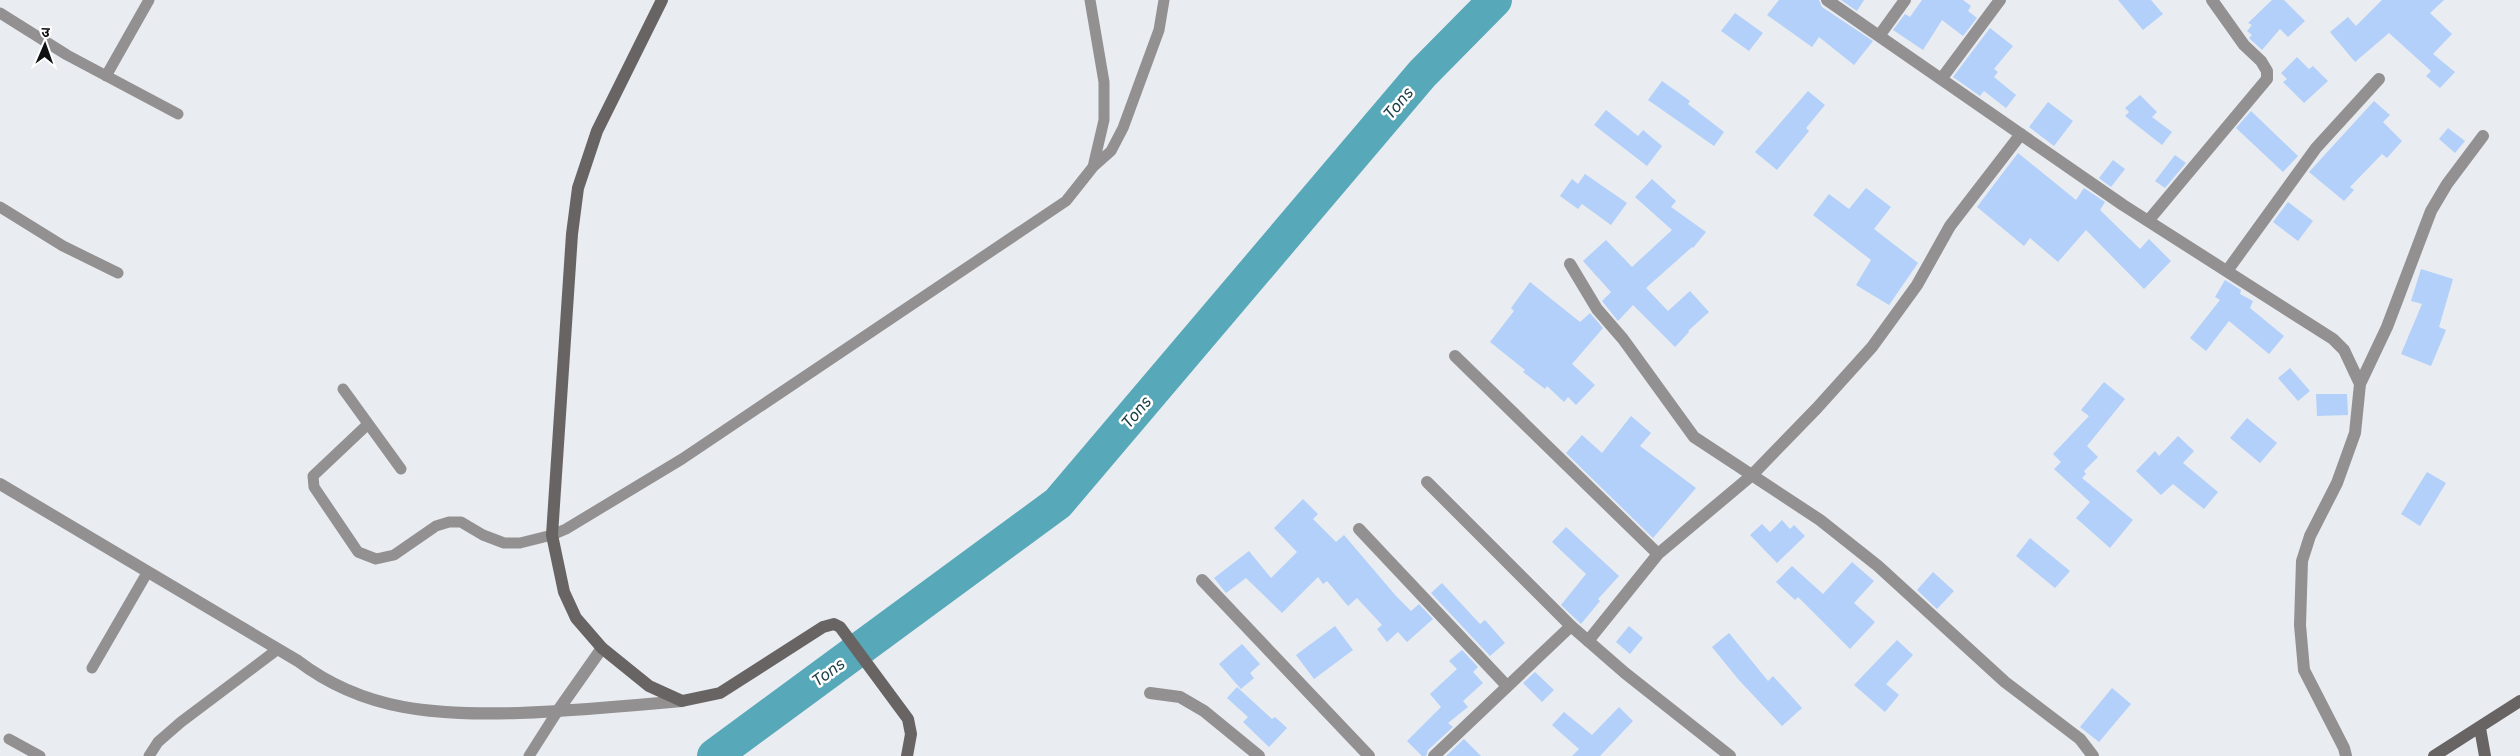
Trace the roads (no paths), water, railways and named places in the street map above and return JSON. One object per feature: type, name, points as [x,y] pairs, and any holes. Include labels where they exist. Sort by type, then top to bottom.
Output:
[{"type":"street","points":[[662,0],[597,131],[578,188],[572,234],[552,535],[564,592],[576,618],[602,648],[649,686],[682,701]]},
{"type":"street","points":[[1827,0],[2148,221],[2333,339],[2344,350],[2360,384]]},
{"type":"street","points":[[1879,36],[1905,0]]},
{"type":"street","points":[[1942,78],[2000,0]]},
{"type":"street","points":[[2148,221],[2267,79],[2267,71],[2261,61],[2244,45],[2212,0]]},
{"type":"street","points":[[2227,271],[2316,148],[2379,80]]},
{"type":"street","points":[[1588,641],[1658,554],[1751,476],[1817,408],[1872,347],[1917,285],[1950,226],[2021,134]]},
{"type":"street","points":[[2346,756],[2344,748],[2304,670],[2300,625],[2302,562],[2310,536],[2351,451],[2355,434],[2360,384],[2387,327],[2431,211],[2447,184],[2483,136]]},
{"type":"street","points":[[1570,264],[1597,309],[1623,339],[1694,437],[1820,520],[1878,566],[2005,682],[2080,739],[2093,756]]},
{"type":"street","points":[[1455,356],[1658,554]]},
{"type":"street","points":[[1427,482],[1571,626],[1730,756]]},
{"type":"street","points":[[0,484],[278,649],[313,673],[348,692],[406,709],[461,715],[557,712],[682,701],[720,694],[823,627],[834,624],[847,632],[908,719],[911,734],[907,756]]},
{"type":"street","points":[[1359,530],[1507,686]]},
{"type":"street","points":[[1202,580],[1369,756]]},
{"type":"street","points":[[1434,756],[1571,626]]},
{"type":"street","points":[[557,712],[602,648]]},
{"type":"street","points":[[1150,693],[1180,697],[1204,711],[1258,756]]},
{"type":"street","points":[[2434,756],[2520,701]]},
{"type":"street","points":[[2480,728],[2485,756]]},
{"type":"lane","points":[[106,76],[149,0]]},
{"type":"lane","points":[[1090,0],[1104,82],[1104,120],[1093,167]]},
{"type":"lane","points":[[367,425],[313,476],[312,480],[314,487],[358,552],[376,559],[394,555],[436,526],[448,522],[461,522],[483,535],[504,543],[520,543],[552,535],[566,529],[682,459],[1066,201],[1093,167],[1111,151],[1123,128],[1158,30],[1164,0]]},
{"type":"lane","points":[[0,13],[67,55],[178,114]]},
{"type":"lane","points":[[0,207],[63,246],[118,273]]},
{"type":"lane","points":[[342,389],[401,469]]},
{"type":"lane","points":[[92,668],[147,572]]},
{"type":"lane","points":[[149,756],[158,742],[181,722],[278,649]]},
{"type":"lane","points":[[529,756],[557,712]]},
{"type":"lane","points":[[9,739],[40,756]]},
{"type":"waterway","name":"Tons","points":[[714,756],[1058,503],[1422,74],[1495,0]]}]
